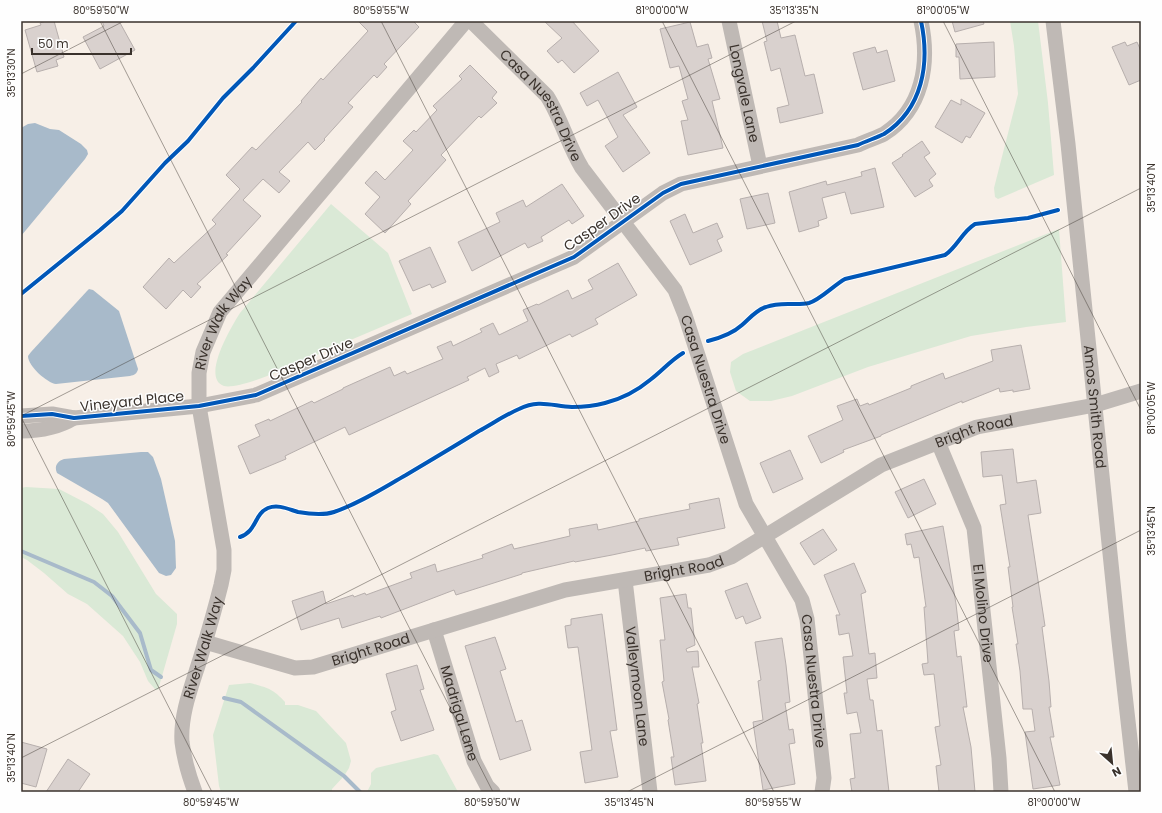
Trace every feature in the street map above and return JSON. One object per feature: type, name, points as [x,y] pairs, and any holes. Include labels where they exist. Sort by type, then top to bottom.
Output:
[{"type":"street","name":"River Walk Way","points":[[195,792],[186,765],[182,733],[188,699],[221,586],[224,570],[224,550],[199,406],[199,374],[203,352],[220,312],[466,21]]},
{"type":"street","name":"Casa Nuestra Drive","points":[[471,21],[547,96],[552,104],[573,154],[582,168],[675,290],[685,315],[746,504],[802,600],[807,619],[824,778],[822,792]]},
{"type":"street","name":"Longvale Lane","points":[[729,21],[760,166]]},
{"type":"street","name":"Casper Drive","points":[[199,406],[256,395],[574,257],[663,193],[681,184],[858,145],[883,134],[904,117],[916,98],[924,72],[924,35],[921,21]]},
{"type":"street","name":"Amos Smith Road","points":[[1053,21],[1068,144],[1094,405],[1136,792]]},
{"type":"street","name":"Bright Road","points":[[205,642],[295,668],[313,667],[565,590],[709,565],[731,557],[881,464],[977,427],[1094,405],[1141,392]]},
{"type":"street","name":"Vineyard Place","points":[[24,415],[52,414],[74,418],[199,406]]},
{"type":"street","points":[[23,431],[24,415]]},
{"type":"street","name":"Vineyard Place","points":[[23,431],[61,425],[74,418]]},
{"type":"street","name":"El Molino Drive","points":[[938,442],[974,528],[999,758],[1001,792]]},
{"type":"street","name":"Valleymoon Lane","points":[[625,580],[650,792]]},
{"type":"street","name":"Madrigal Lane","points":[[434,630],[474,761],[487,786],[493,792]]},
{"type":"green space","points":[[1010,21],[1038,21],[1048,103],[1054,175],[998,199],[995,197],[994,188],[1018,94],[1014,46]]},
{"type":"green space","points":[[331,204],[388,253],[412,314],[300,363],[264,377],[247,383],[224,386],[218,381],[215,373],[220,351],[236,319]]},
{"type":"green space","points":[[1059,229],[1066,322],[971,336],[868,367],[792,396],[771,401],[750,401],[736,391],[730,372],[731,362],[743,354]]},
{"type":"green space","points":[[21,488],[59,489],[88,504],[103,514],[118,532],[156,594],[177,614],[177,624],[158,690],[155,689],[148,681],[140,662],[123,636],[87,604],[68,594],[44,573],[21,557]]},
{"type":"green space","points":[[250,683],[266,688],[277,694],[285,702],[285,705],[298,705],[316,711],[346,743],[351,761],[349,768],[332,789],[332,792],[221,792],[213,735],[229,685]]},
{"type":"green space","points":[[434,754],[438,755],[458,792],[367,792],[371,784],[371,773],[376,768]]},
{"type":"water","points":[[35,123],[50,129],[59,130],[81,144],[87,150],[88,154],[21,236],[21,128],[28,124]]},
{"type":"water","points":[[89,289],[93,290],[119,311],[138,371],[130,376],[56,384],[52,383],[34,369],[28,356]]},
{"type":"water","points":[[148,452],[153,457],[161,479],[175,541],[176,568],[171,575],[166,576],[159,573],[108,503],[56,471],[56,466],[58,463],[64,459]]},
{"type":"building","points":[[54,21],[64,57],[56,60],[58,66],[37,72],[25,30],[41,25],[40,23]]},
{"type":"building","points":[[102,21],[119,21],[135,50],[100,69],[83,37],[104,26]]},
{"type":"building","points":[[358,21],[413,21],[419,27],[384,64],[387,67],[377,78],[374,75],[348,103],[353,107],[324,139],[325,140],[315,150],[308,142],[279,172],[290,181],[279,193],[263,179],[243,200],[261,216],[226,254],[228,255],[197,284],[201,287],[191,298],[183,290],[166,309],[143,287],[169,258],[174,263],[216,224],[212,220],[240,189],[226,175],[252,147],[256,150],[302,102],[301,101],[321,78],[323,80],[368,31]]},
{"type":"building","points":[[544,21],[572,21],[599,51],[574,73],[562,60],[558,63],[547,51],[562,38]]},
{"type":"building","points":[[762,21],[777,21],[781,38],[795,35],[805,76],[814,74],[823,113],[780,123],[777,108],[789,105],[780,68],[771,71],[764,42],[767,41]]},
{"type":"building","points":[[952,21],[983,21],[984,24],[955,32]]},
{"type":"building","points":[[690,22],[697,47],[708,44],[712,58],[708,59],[720,99],[712,101],[723,148],[688,155],[681,121],[688,120],[682,101],[688,99],[679,66],[670,68],[660,29]]},
{"type":"building","points":[[994,42],[995,77],[960,79],[959,57],[956,57],[956,44]]},
{"type":"building","points":[[1125,42],[1127,46],[1137,42],[1141,51],[1141,80],[1129,85],[1112,47]]},
{"type":"building","points":[[875,47],[877,53],[887,50],[895,81],[863,90],[853,53]]},
{"type":"building","points":[[470,65],[497,92],[492,98],[497,103],[481,118],[479,116],[441,155],[446,160],[408,201],[411,204],[385,233],[365,214],[380,197],[365,183],[376,171],[385,180],[413,150],[403,141],[414,130],[416,132],[437,110],[433,106],[462,79],[459,76]]},
{"type":"building","points":[[618,72],[637,107],[623,115],[650,153],[623,172],[605,146],[618,137],[598,100],[587,106],[580,93]]},
{"type":"building","points":[[961,99],[985,113],[970,138],[966,136],[962,143],[935,127],[951,100],[961,105]]},
{"type":"building","points":[[922,141],[930,153],[924,157],[936,174],[929,180],[933,186],[915,197],[892,163]]},
{"type":"building","points":[[875,168],[884,207],[851,214],[845,192],[822,198],[827,218],[818,221],[819,226],[799,232],[789,192],[826,181],[827,185],[862,176],[861,172]]},
{"type":"building","points":[[562,184],[584,216],[572,224],[569,220],[541,237],[543,241],[528,248],[525,243],[472,271],[458,242],[500,222],[496,213],[523,200],[526,207]]},
{"type":"building","points":[[768,193],[775,223],[747,229],[740,199]]},
{"type":"building","points":[[685,214],[693,233],[717,223],[723,237],[717,240],[722,251],[690,265],[670,221]]},
{"type":"building","points":[[430,247],[446,282],[432,288],[430,284],[413,291],[399,261]]},
{"type":"building","points":[[618,263],[637,295],[595,319],[598,324],[572,337],[570,334],[519,359],[517,355],[496,364],[499,372],[489,377],[485,368],[467,377],[469,380],[349,435],[345,427],[285,456],[286,459],[250,474],[238,446],[260,436],[255,425],[269,419],[270,421],[312,401],[314,403],[390,367],[394,376],[405,371],[407,374],[443,359],[437,347],[451,341],[453,346],[482,332],[480,329],[493,323],[499,335],[528,321],[523,310],[537,304],[538,305],[568,290],[572,299],[593,289],[588,280]]},
{"type":"building","points":[[1021,345],[1030,389],[1013,392],[1013,390],[1000,392],[999,388],[962,403],[962,401],[881,436],[843,450],[844,452],[821,463],[808,436],[843,420],[837,406],[857,399],[860,406],[868,403],[869,405],[943,373],[945,379],[993,361],[991,350]]},
{"type":"building","points":[[1013,449],[1017,483],[1036,480],[1041,513],[1028,515],[1045,626],[1042,627],[1049,681],[1051,707],[1049,707],[1054,737],[1050,737],[1060,785],[1033,789],[1025,732],[1035,731],[1032,709],[1023,709],[1016,644],[1018,644],[1008,567],[1010,567],[1000,505],[1006,504],[1002,475],[983,477],[981,452]]},
{"type":"building","points":[[790,450],[803,479],[773,493],[760,463]]},
{"type":"building","points":[[924,479],[936,504],[908,518],[895,492]]},
{"type":"building","points":[[719,498],[725,528],[677,538],[679,545],[646,551],[645,548],[574,561],[522,573],[456,595],[454,590],[381,618],[380,616],[342,628],[339,618],[301,630],[292,601],[323,591],[326,604],[353,595],[354,597],[365,593],[366,595],[412,578],[410,573],[435,564],[437,572],[483,558],[482,555],[512,544],[514,549],[570,536],[569,529],[597,524],[598,530],[639,521],[639,519],[690,509],[689,504]]},
{"type":"building","points":[[943,526],[956,604],[959,630],[954,631],[957,657],[961,656],[967,707],[963,707],[971,747],[975,792],[939,792],[936,766],[941,765],[935,727],[940,726],[934,674],[924,675],[922,664],[928,663],[924,607],[926,607],[919,557],[914,558],[911,544],[907,545],[905,534]]},
{"type":"building","points":[[823,529],[837,550],[814,565],[800,543]]},
{"type":"building","points":[[854,563],[866,592],[861,594],[869,654],[875,653],[877,678],[867,679],[870,700],[873,700],[877,731],[882,730],[889,792],[852,792],[850,779],[855,778],[850,734],[861,733],[857,712],[847,714],[844,693],[847,693],[843,657],[853,656],[849,633],[839,635],[836,615],[840,615],[824,575]]},
{"type":"building","points":[[747,583],[761,618],[746,624],[743,616],[736,619],[725,591]]},
{"type":"building","points":[[686,594],[688,608],[691,608],[695,645],[686,649],[687,652],[698,651],[699,667],[692,667],[699,703],[697,704],[703,743],[701,743],[706,781],[675,785],[671,757],[674,757],[662,682],[664,681],[660,640],[665,640],[660,598]]},
{"type":"building","points":[[602,614],[617,730],[610,731],[618,777],[585,783],[580,752],[592,750],[578,647],[568,648],[565,626],[571,625],[571,619]]},
{"type":"building","points":[[495,637],[506,669],[500,671],[516,722],[522,720],[531,750],[500,760],[465,646]]},
{"type":"building","points":[[782,638],[790,702],[785,703],[789,730],[793,729],[795,743],[789,744],[795,784],[763,790],[753,722],[763,720],[758,681],[761,680],[755,642]]},
{"type":"building","points":[[417,665],[424,689],[420,690],[434,730],[401,741],[391,712],[396,710],[386,674]]},
{"type":"building","points":[[21,742],[47,749],[36,787],[21,783]]},
{"type":"building","points":[[68,759],[90,774],[78,792],[46,792]]},
{"type":"waterway","points":[[21,551],[94,582],[112,596],[140,633],[151,670],[161,677]]},
{"type":"waterway","points":[[224,698],[241,702],[344,776],[360,792]]},
{"type":"cycle path","points":[[21,294],[122,211],[165,163],[188,141],[223,98],[296,21]]},
{"type":"cycle path","points":[[21,416],[52,414],[74,418],[199,406],[256,395],[574,257],[663,193],[681,184],[858,145],[884,134],[897,124],[908,112],[920,84],[924,69],[924,37],[921,21]]},
{"type":"cycle path","points":[[708,341],[734,331],[762,308],[778,304],[809,303],[818,299],[845,279],[945,255],[953,248],[970,227],[975,224],[1028,218],[1058,210]]},
{"type":"cycle path","points":[[240,537],[250,531],[260,514],[268,508],[279,507],[298,512],[320,514],[334,512],[353,504],[406,475],[514,411],[526,406],[533,404],[546,404],[584,407],[617,399],[635,391],[683,353]]}]
